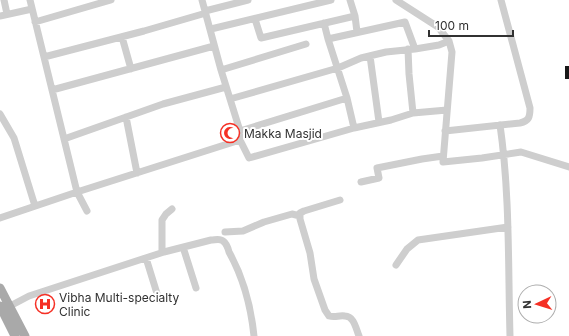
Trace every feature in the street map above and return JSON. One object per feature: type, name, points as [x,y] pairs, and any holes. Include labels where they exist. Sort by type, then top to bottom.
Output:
[{"type":"main road","points":[[0,288],[25,336]]},
{"type":"main road","points":[[0,306],[15,336]]},
{"type":"street","points":[[4,0],[4,15],[32,9]]},
{"type":"street","points":[[30,0],[77,192],[87,211]]},
{"type":"street","points":[[35,22],[111,0]]},
{"type":"street","points":[[202,0],[211,30],[220,70],[240,131],[240,140],[249,158],[413,113],[447,110]]},
{"type":"street","points":[[44,57],[122,37],[248,0]]},
{"type":"street","points":[[211,30],[331,0]]},
{"type":"street","points":[[350,0],[355,16],[357,32]]},
{"type":"street","points":[[445,131],[520,123],[528,119],[530,115],[530,108],[501,0]]},
{"type":"street","points":[[402,1],[438,27],[449,41],[452,52],[443,162],[521,152],[569,167]]},
{"type":"street","points":[[255,19],[261,38],[355,16]]},
{"type":"street","points":[[328,39],[405,22],[412,49],[409,74],[413,113]]},
{"type":"street","points":[[324,23],[347,98],[354,128]]},
{"type":"street","points":[[122,37],[131,69]]},
{"type":"street","points":[[230,99],[338,68],[361,58],[386,52],[439,45],[449,41]]},
{"type":"street","points":[[220,70],[306,44]]},
{"type":"street","points":[[52,90],[214,46]]},
{"type":"street","points":[[370,56],[379,122]]},
{"type":"street","points":[[64,139],[163,104],[226,87]]},
{"type":"street","points":[[240,131],[347,98]]},
{"type":"street","points":[[0,114],[14,138],[36,206]]},
{"type":"street","points":[[126,117],[137,172]]},
{"type":"street","points":[[500,125],[504,151],[503,155],[506,182],[510,336]]},
{"type":"street","points":[[0,218],[137,172],[240,140]]},
{"type":"street","points":[[361,182],[379,178],[377,168],[422,158],[443,156]]},
{"type":"street","points":[[340,200],[304,211],[300,213],[300,219],[310,254],[314,278],[328,316],[345,316],[350,318],[359,336]]},
{"type":"street","points":[[162,252],[162,220],[172,209]]},
{"type":"street","points":[[225,232],[243,231],[264,222],[292,214],[300,216]]},
{"type":"street","points":[[396,265],[407,249],[418,240],[508,227]]},
{"type":"street","points":[[10,306],[29,296],[162,252],[218,239],[222,240],[225,244],[235,263],[246,294],[254,336]]},
{"type":"street","points":[[184,247],[196,288]]},
{"type":"street","points":[[146,258],[159,300]]},
{"type":"building","points":[[565,66],[569,66],[569,79],[565,79]]},
{"type":"place","name":"Makka Masjid","points":[[230,133]]},
{"type":"place","name":"Vibha Multi-specialty Clinic","points":[[45,304]]}]
